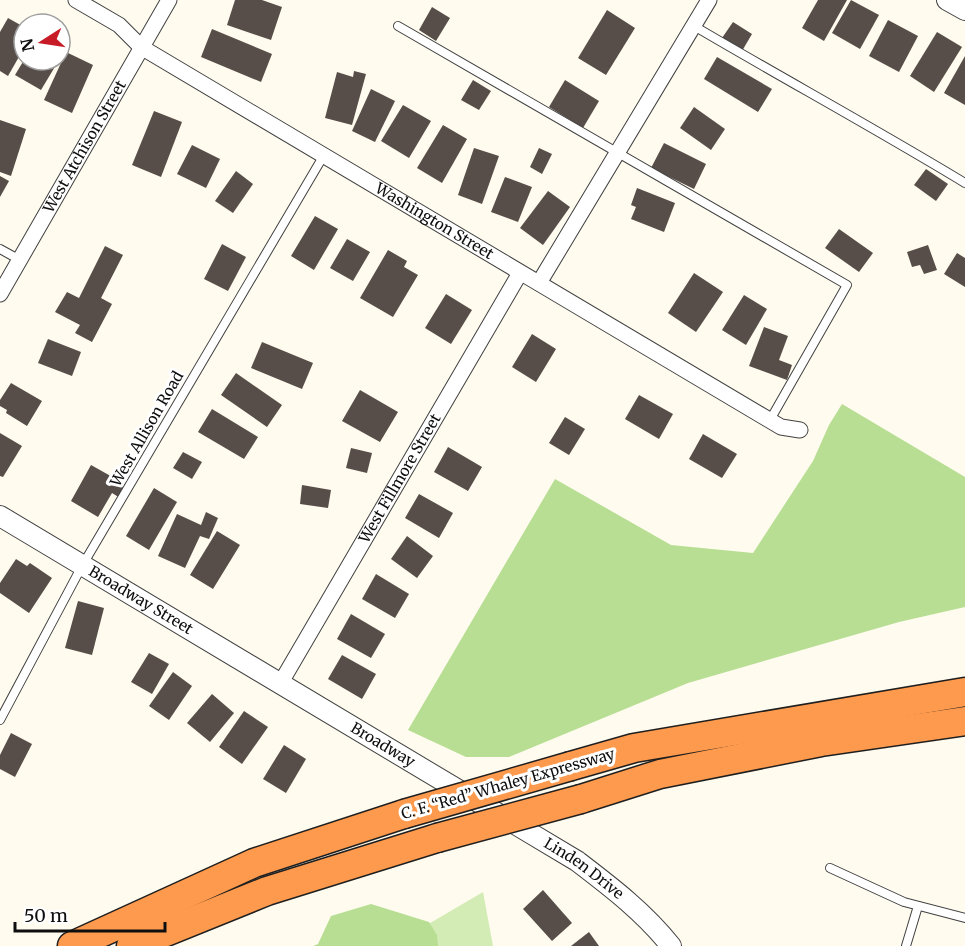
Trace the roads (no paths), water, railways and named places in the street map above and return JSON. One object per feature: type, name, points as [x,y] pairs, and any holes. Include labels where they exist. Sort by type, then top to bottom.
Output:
[{"type":"highway","name":"C. F. “Red” Whaley Expressway","points":[[72,946],[254,864],[404,814],[634,748],[965,692]]},
{"type":"highway","points":[[131,946],[267,891],[437,838],[581,799],[660,774],[822,742],[965,721]]},
{"type":"street","name":"Washington Street","points":[[76,0],[119,25],[141,47],[520,273],[781,427],[800,430]]},
{"type":"street","name":"West Atchison Street","points":[[0,294],[169,0]]},
{"type":"street","points":[[538,283],[709,0]]},
{"type":"street","points":[[947,0],[965,10]]},
{"type":"street","name":"West Fillmore Street","points":[[280,684],[520,273]]},
{"type":"street","name":"Broadway Street","points":[[0,516],[280,684]]},
{"type":"street","name":"Broadway","points":[[280,684],[485,805]]},
{"type":"street","name":"Linden Drive","points":[[485,805],[577,861],[622,895],[671,946]]},
{"type":"lane","points":[[398,26],[847,285],[770,420]]},
{"type":"lane","points":[[694,26],[892,138],[965,183]]},
{"type":"lane","name":"West Allison Road","points":[[0,720],[82,566],[324,155]]},
{"type":"lane","points":[[0,249],[20,261]]},
{"type":"lane","points":[[830,868],[904,902],[965,918]]},
{"type":"lane","points":[[906,946],[918,906]]}]
